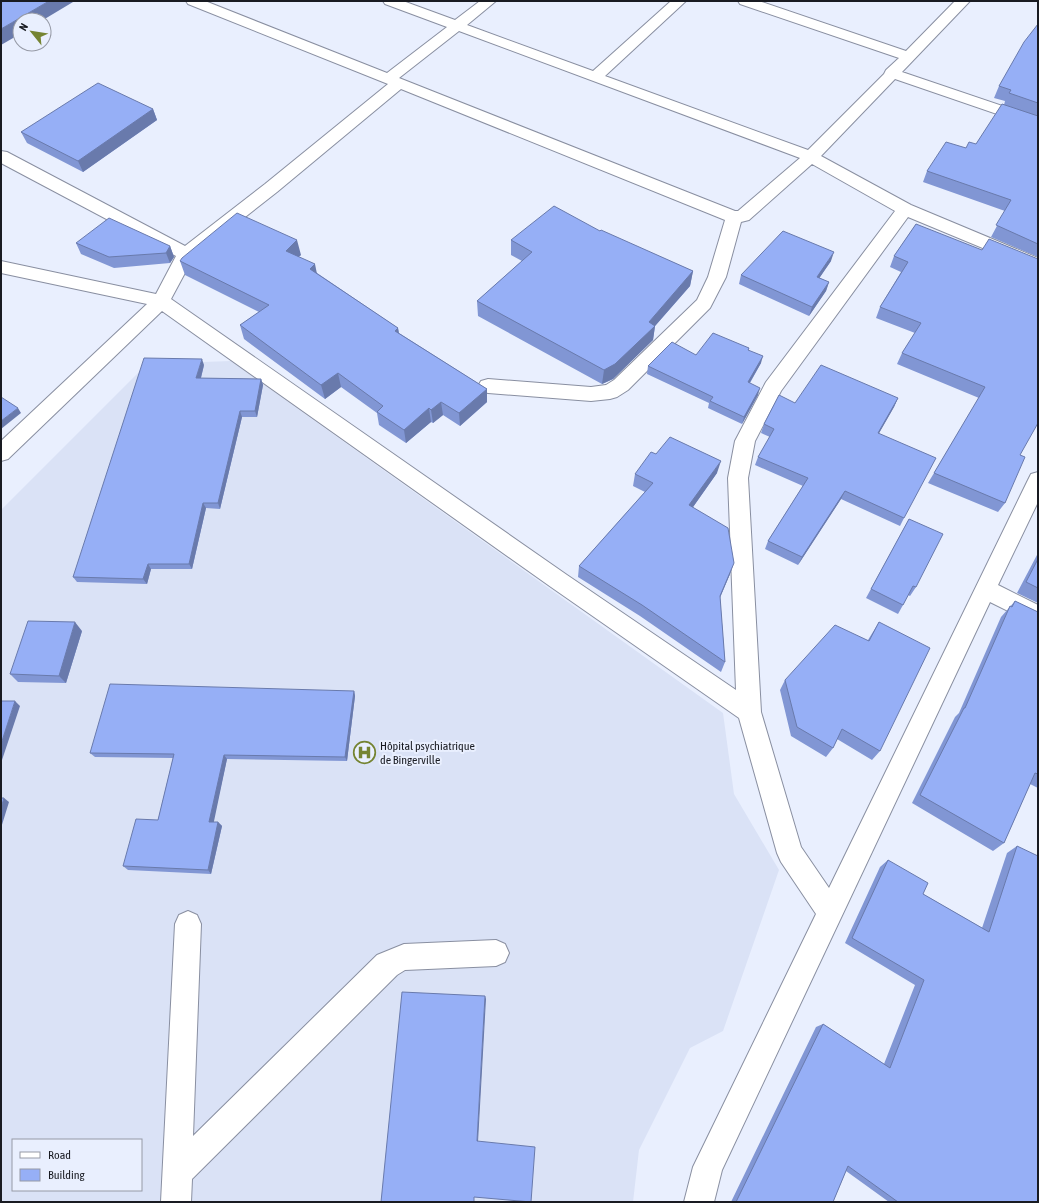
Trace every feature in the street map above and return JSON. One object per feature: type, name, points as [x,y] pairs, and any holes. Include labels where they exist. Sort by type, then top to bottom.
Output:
[{"type":"street","points":[[193,1],[734,217],[743,216],[811,156],[963,1]]},
{"type":"street","points":[[390,1],[811,156],[905,210],[1038,265]]},
{"type":"street","points":[[1,453],[161,302],[186,254],[271,188],[457,26],[489,1]]},
{"type":"street","points":[[595,77],[679,1]]},
{"type":"street","points":[[745,1],[908,56]]},
{"type":"street","points":[[891,73],[1038,123]]},
{"type":"street","points":[[1,156],[186,254]]},
{"type":"street","points":[[830,912],[790,853],[749,712],[738,478],[745,441],[773,387],[905,210]]},
{"type":"street","points":[[488,386],[591,394],[610,392],[621,385],[704,304],[717,277],[734,217]]},
{"type":"street","points":[[1,267],[161,302],[559,581],[749,712]]},
{"type":"street","points":[[699,1202],[708,1167],[1038,480]]},
{"type":"street","points":[[985,589],[1038,616]]},
{"type":"street","points":[[176,1202],[188,924]]},
{"type":"street","points":[[177,1173],[388,965],[404,957],[496,953]]},
{"type":"shaded area","name":"Hôpital psychiatrique de Bingerville","points":[[231,361],[723,713],[734,794],[779,870],[723,1031],[690,1048],[639,1150],[633,1202],[1,1202],[1,510],[147,364]]},
{"type":"building","points":[[1,1],[49,1],[30,12],[12,12],[12,23],[1,29]]},
{"type":"building","points":[[1038,24],[1038,103],[1009,93],[1011,90],[999,86],[1024,42]]},
{"type":"building","points":[[98,83],[153,109],[78,161],[21,132]]},
{"type":"building","points":[[1002,104],[1038,116],[1038,244],[996,225],[1011,200],[927,171],[946,142],[966,148],[969,142],[976,144]]},
{"type":"building","points":[[554,206],[600,231],[601,230],[693,271],[649,322],[655,326],[615,364],[604,370],[477,301],[532,252],[511,240]]},
{"type":"building","points":[[237,213],[297,240],[286,251],[315,264],[310,269],[398,328],[395,331],[487,389],[459,413],[441,402],[431,410],[429,408],[404,430],[377,412],[383,406],[338,373],[321,385],[240,325],[269,305],[180,261]]},
{"type":"building","points":[[109,218],[170,246],[166,253],[109,257],[76,243]]},
{"type":"building","points":[[916,224],[982,250],[989,239],[1038,259],[1038,423],[1020,455],[1025,457],[1005,503],[934,473],[985,387],[902,353],[921,323],[880,307],[908,262],[894,256]]},
{"type":"building","points":[[783,231],[834,252],[817,277],[829,282],[812,307],[741,275]]},
{"type":"building","points":[[713,333],[749,348],[748,350],[763,356],[748,382],[760,388],[744,417],[710,401],[713,397],[648,366],[672,342],[696,355]]},
{"type":"building","points":[[144,358],[202,359],[196,378],[261,379],[255,411],[240,411],[218,503],[203,503],[189,564],[148,564],[143,579],[73,577]]},
{"type":"building","points":[[821,365],[898,398],[878,433],[936,458],[904,518],[845,491],[802,557],[768,541],[808,478],[758,457],[774,429],[764,424],[779,395],[795,403]]},
{"type":"building","points":[[1,397],[18,408],[1,421]]},
{"type":"building","points":[[670,437],[721,461],[689,505],[728,528],[734,563],[720,596],[725,662],[642,605],[579,566],[653,483],[635,474],[651,452],[656,454]]},
{"type":"building","points":[[909,519],[943,534],[916,587],[913,586],[903,605],[871,589]]},
{"type":"building","points":[[1038,559],[1038,588],[1026,582]]},
{"type":"building","points":[[1015,601],[1038,612],[1038,774],[1035,773],[1004,843],[920,795],[965,708],[1010,606],[1012,607]]},
{"type":"building","points":[[28,621],[75,622],[59,676],[10,674]]},
{"type":"building","points":[[879,622],[930,648],[880,751],[842,729],[833,748],[797,727],[785,680],[835,625],[869,641]]},
{"type":"building","points":[[110,684],[354,691],[345,757],[224,755],[209,822],[218,822],[208,870],[123,866],[136,819],[158,820],[174,754],[90,753]]},
{"type":"building","points":[[1,701],[15,701],[1,744]]},
{"type":"building","points":[[1,798],[4,798],[1,808]]},
{"type":"building","points":[[1017,846],[1038,856],[1038,1202],[898,1202],[848,1166],[833,1202],[736,1202],[823,1024],[890,1068],[924,980],[852,938],[888,860],[928,883],[923,894],[989,932]]},
{"type":"building","points":[[402,992],[485,996],[477,1141],[535,1147],[531,1202],[474,1197],[474,1202],[381,1202]]},
{"type":"place","name":"Hôpital psychiatrique de Bingerville","points":[[365,753]]}]
